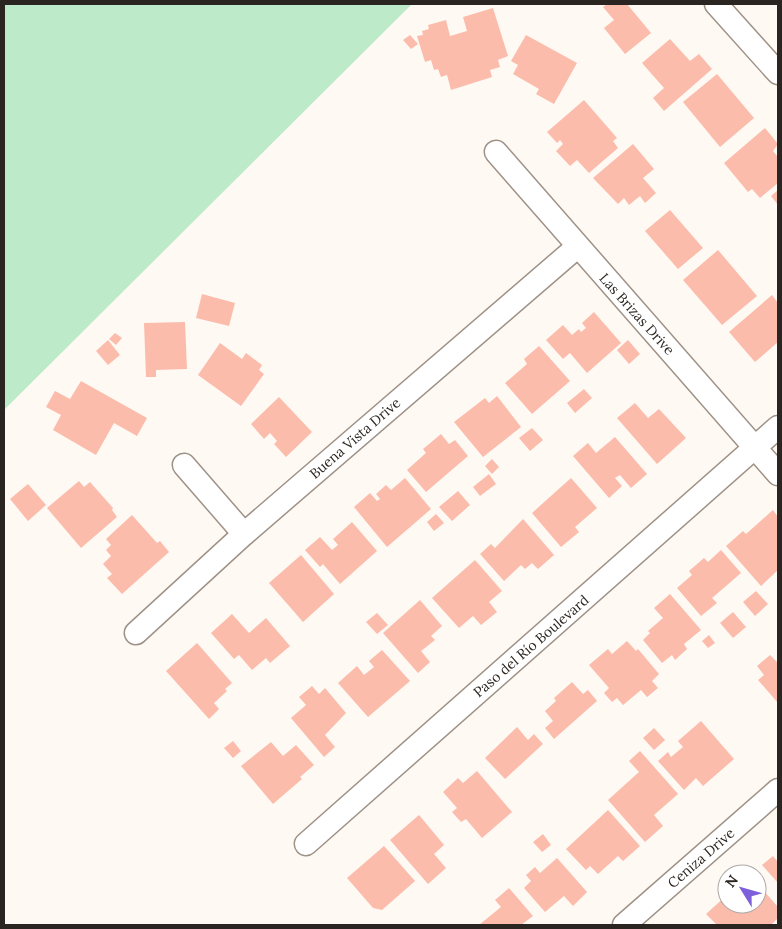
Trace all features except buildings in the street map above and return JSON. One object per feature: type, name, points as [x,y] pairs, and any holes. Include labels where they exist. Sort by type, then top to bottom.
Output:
[{"type":"street","points":[[716,4],[778,73]]},
{"type":"street","name":"Las Brizas Drive","points":[[496,152],[577,247],[778,474]]},
{"type":"street","name":"Buena Vista Drive","points":[[136,633],[244,534],[577,247]]},
{"type":"street","name":"Paso del Río Boulevard","points":[[306,844],[778,427]]},
{"type":"street","points":[[184,465],[244,534]]},
{"type":"street","name":"Ceniza Drive","points":[[624,925],[778,790]]},
{"type":"green space","points":[[4,4],[412,4],[4,410]]}]
